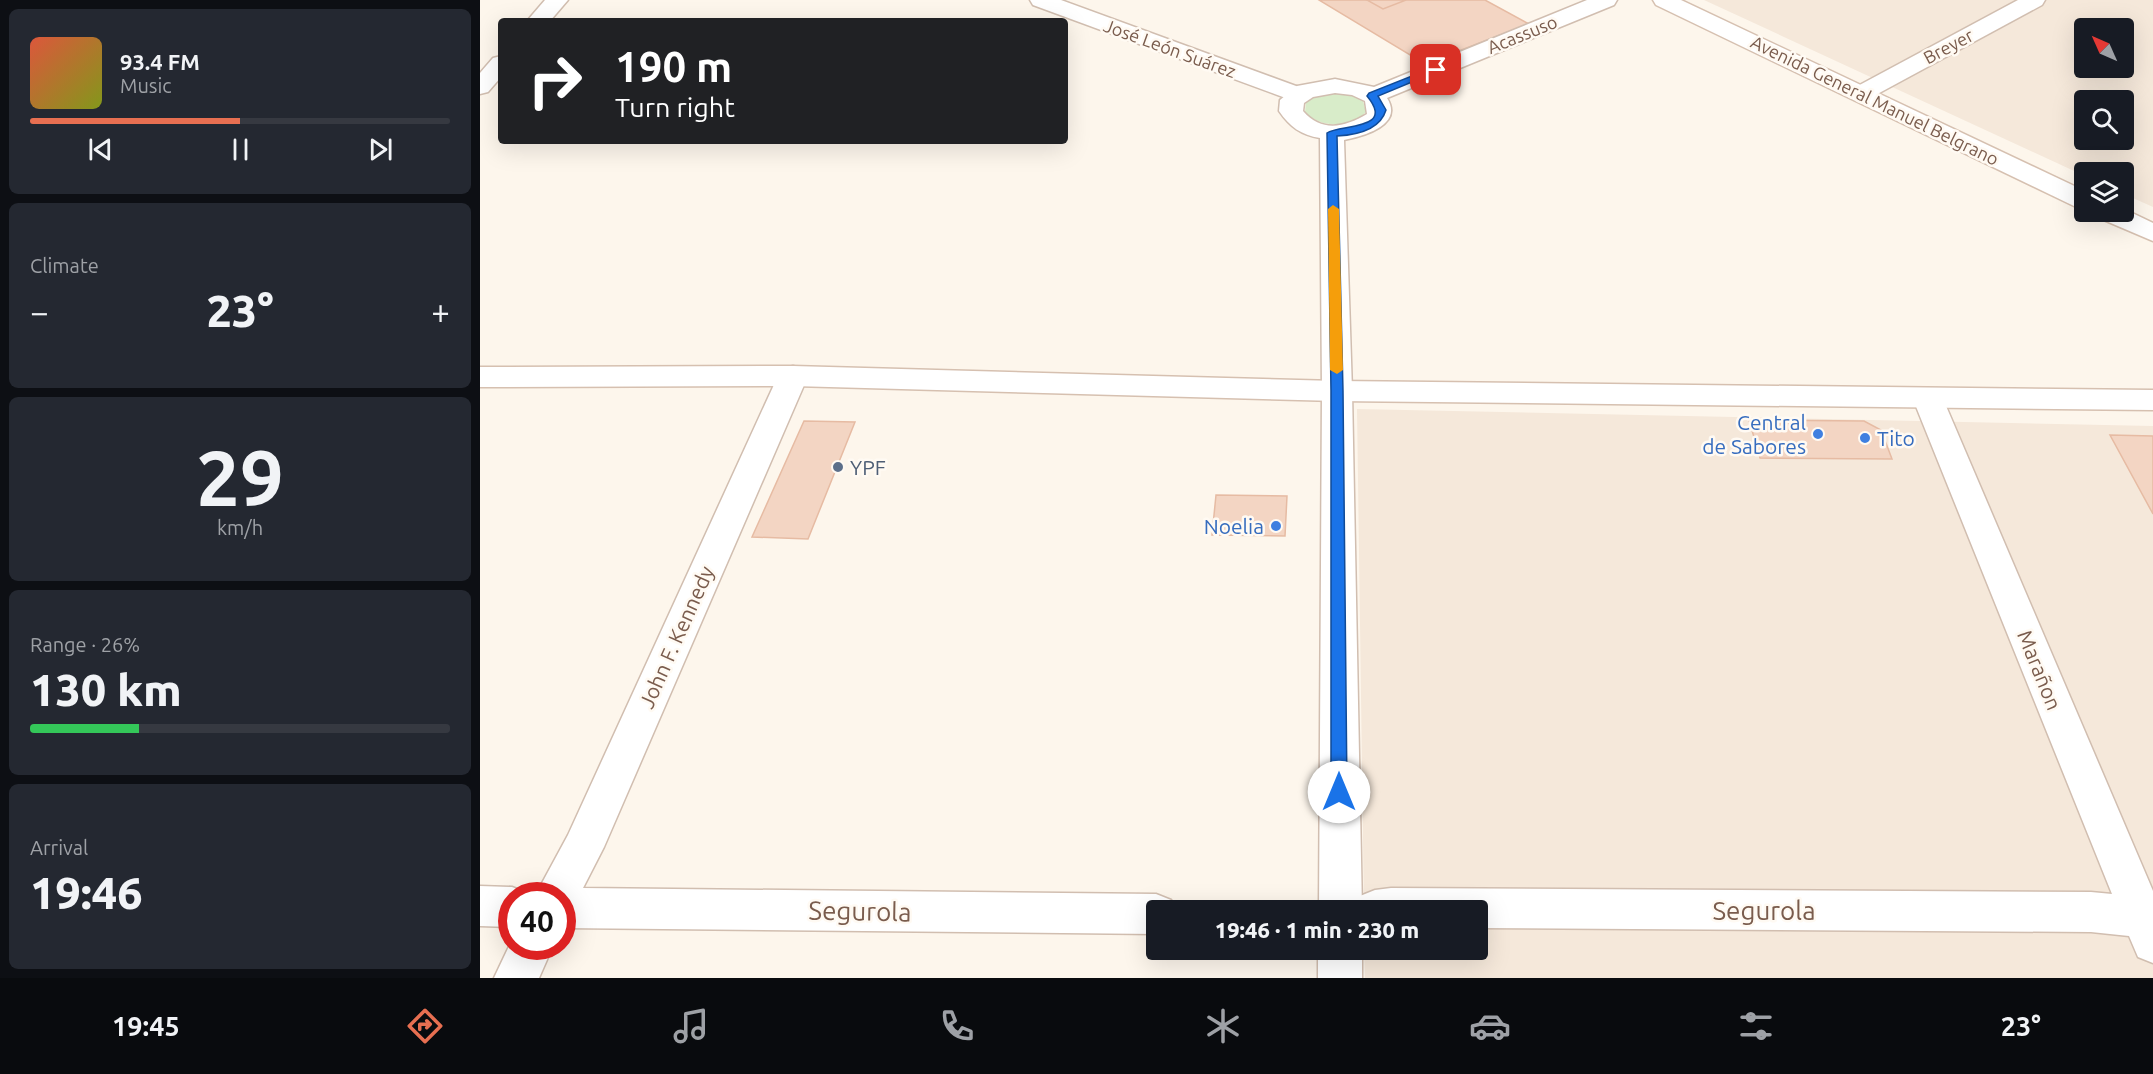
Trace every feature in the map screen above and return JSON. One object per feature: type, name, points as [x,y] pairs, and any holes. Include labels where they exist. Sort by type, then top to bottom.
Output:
[{"type":"street","points":[[541,18],[557,0]]},
{"type":"street","name":"José León Suárez","points":[[1041,0],[1299,95]]},
{"type":"street","name":"Acassuso","points":[[1372,96],[1606,0]]},
{"type":"street","name":"Avenida General Manuel Belgrano","points":[[1664,0],[2074,196]]},
{"type":"street","name":"Breyer","points":[[1862,93],[2034,0]]},
{"type":"street","points":[[480,87],[498,66]]},
{"type":"street","points":[[1335,86],[1362,90],[1372,96],[1379,102],[1381,110],[1379,117],[1372,124],[1347,132],[1332,133],[1312,130],[1296,122],[1289,108],[1299,95],[1321,87],[1335,86]]},
{"type":"street","points":[[1332,133],[1337,391],[1340,900]]},
{"type":"street","points":[[2134,222],[2149,228]]},
{"type":"street","points":[[480,377],[793,376],[1337,391],[2153,400]]},
{"type":"street","name":"John F. Kennedy","points":[[564,882],[583,847],[793,376]]},
{"type":"street","name":"Marañon","points":[[1928,399],[2149,926]]},
{"type":"street","points":[[480,906],[498,907]]},
{"type":"street","name":"Segurola","points":[[576,908],[1146,914]]},
{"type":"street","name":"Segurola","points":[[1488,909],[2091,912],[2149,926]]},
{"type":"street","points":[[516,978],[524,960]]},
{"type":"street","points":[[1340,960],[1340,978]]},
{"type":"shaded area","points":[[1704,0],[2153,0],[2153,207],[2134,198],[2134,162],[2074,162],[2074,171]]},
{"type":"shaded area","points":[[1357,409],[2153,426],[2153,978],[1365,978],[1364,960],[1488,960],[1488,900],[1364,900]]},
{"type":"green space","points":[[1329,92],[1349,94],[1363,101],[1366,112],[1345,124],[1327,124],[1311,118],[1305,112],[1306,102],[1312,97]]},
{"type":"building","points":[[1319,0],[1485,0],[1529,24],[1425,64]]},
{"type":"building","points":[[1367,0],[1406,0],[1383,9]]},
{"type":"building","points":[[1749,420],[1864,421],[1881,430],[1892,459],[1760,458]]},
{"type":"building","points":[[804,421],[855,422],[808,539],[752,537]]},
{"type":"building","points":[[2110,435],[2153,436],[2153,514]]},
{"type":"building","points":[[1216,495],[1287,496],[1285,536],[1212,535]]},
{"type":"slow traffic","points":[[1333,209],[1337,370]]},
{"type":"place","name":"Central de Sabores","points":[[1818,434]]},
{"type":"place","name":"Tito","points":[[1865,438]]},
{"type":"place","name":"YPF","points":[[838,467]]},
{"type":"place","name":"Noelia","points":[[1276,526]]},
{"type":"route","points":[[1339,792],[1337,391],[1332,133],[1361,129],[1372,124],[1379,117],[1381,110],[1379,102],[1372,96],[1436,70]]}]
